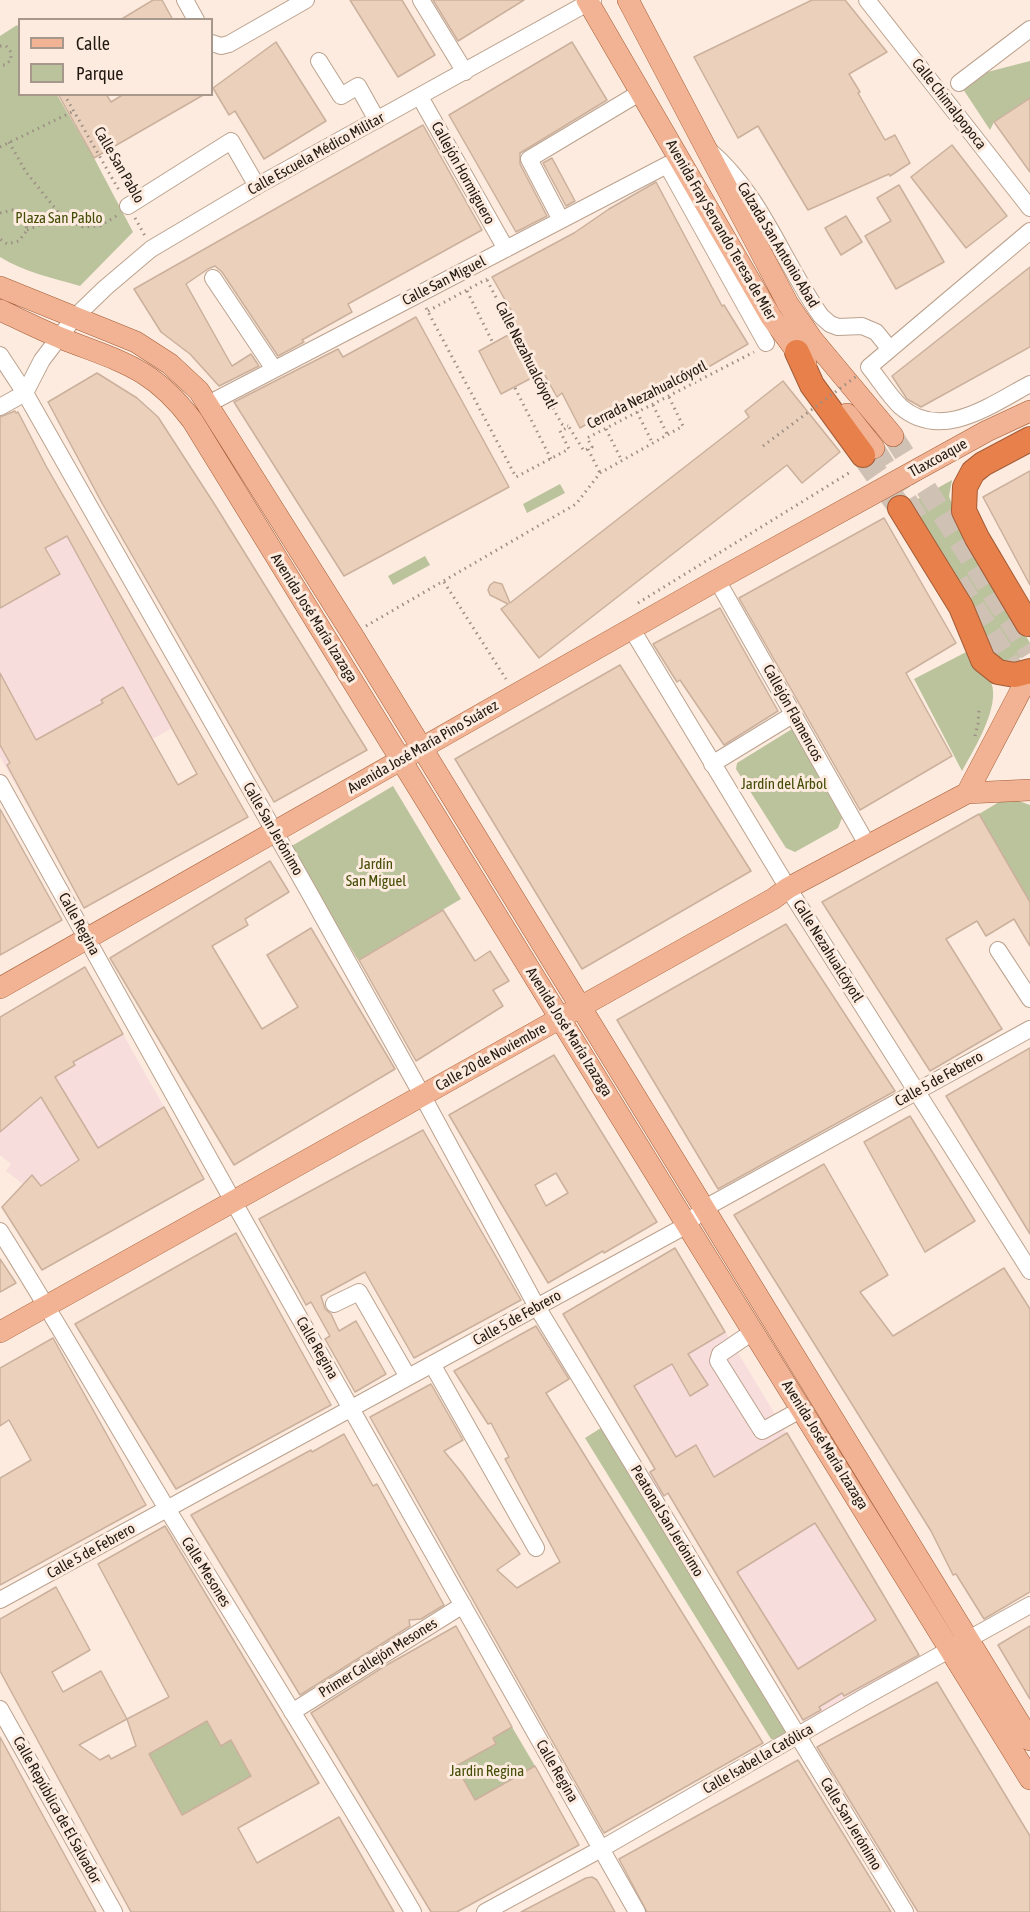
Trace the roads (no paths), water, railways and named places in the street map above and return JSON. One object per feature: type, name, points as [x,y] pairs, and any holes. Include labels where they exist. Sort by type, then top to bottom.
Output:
[{"type":"highway","points":[[797,352],[812,385],[865,456]]},
{"type":"highway","points":[[1028,624],[977,538],[964,511],[965,487],[973,472],[983,464],[1030,440]]},
{"type":"highway","points":[[900,508],[961,607],[983,660],[998,672],[1015,675],[1030,672]]},
{"type":"main road","name":"Avenida Fray Servando Teresa de Mier","points":[[628,0],[788,304],[812,339],[893,436]]},
{"type":"main road","name":"Avenida Fray Servando Teresa de Mier","points":[[589,1],[641,92],[674,163],[771,317],[797,352]]},
{"type":"main road","name":"Avenida José María Izazaga","points":[[0,287],[136,342],[186,376],[208,404],[352,634],[703,1209],[959,1644],[1030,1779]]},
{"type":"main road","name":"Avenida José María Izazaga","points":[[0,310],[60,338],[136,368],[157,382],[182,407],[197,427],[802,1409],[959,1644],[1030,1740]]},
{"type":"main road","name":"Tlaxcoaque","points":[[848,508],[987,431],[1030,411]]},
{"type":"main road","name":"Avenida José María Pino Suárez","points":[[0,988],[401,760],[630,618],[717,580],[848,508]]},
{"type":"main road","points":[[1028,791],[967,793],[1030,672]]},
{"type":"main road","name":"Calle 20 de Noviembre","points":[[0,1332],[773,899],[788,888],[967,793]]},
{"type":"street","points":[[185,0],[195,18]]},
{"type":"street","points":[[213,43],[221,46],[229,44],[306,0]]},
{"type":"street","points":[[421,0],[465,72]]},
{"type":"street","name":"Calle Chimalpopoca","points":[[867,0],[1030,208]]},
{"type":"street","name":"Calle Escuela Médico Militar","points":[[25,393],[42,360],[74,318],[151,249],[257,186],[589,1]]},
{"type":"street","points":[[959,83],[1030,29]]},
{"type":"street","points":[[319,61],[341,96],[358,86],[377,120]]},
{"type":"street","points":[[561,220],[529,159],[641,92]]},
{"type":"street","name":"Callejón Hormiguero","points":[[420,97],[506,249]]},
{"type":"street","points":[[128,206],[231,141],[257,186]]},
{"type":"street","name":"Calzada San Antonio Abad","points":[[703,145],[728,166],[745,188],[821,316],[830,324],[838,327],[862,326],[876,332],[889,348]]},
{"type":"street","points":[[674,163],[766,343]]},
{"type":"street","name":"Calle San Miguel","points":[[208,404],[674,163]]},
{"type":"street","points":[[1030,231],[869,367],[902,407],[925,420],[951,422],[971,416],[1030,384]]},
{"type":"street","points":[[213,278],[274,369]]},
{"type":"street","name":"Calle San Jerónimo","points":[[0,355],[25,393],[275,832],[537,1307]]},
{"type":"street","points":[[0,407],[25,393]]},
{"type":"street","name":"Callejón Flamencos","points":[[717,580],[868,846]]},
{"type":"street","name":"Calle Nezahualcóyotl","points":[[630,618],[712,764],[1030,1271]]},
{"type":"street","points":[[712,764],[794,714]]},
{"type":"street","name":"Calle Regina","points":[[0,783],[233,1201],[637,1912]]},
{"type":"street","points":[[998,950],[1030,999]]},
{"type":"street","name":"Calle 5 de Febrero","points":[[0,1600],[687,1225],[703,1209],[1030,1029]]},
{"type":"street","name":"Calle Mesones","points":[[0,1231],[47,1305],[167,1509],[343,1792],[413,1912]]},
{"type":"street","points":[[334,1304],[359,1292],[408,1377]]},
{"type":"street","name":"Peatonal San Jerónimo","points":[[537,1307],[798,1736]]},
{"type":"street","points":[[754,1331],[718,1357],[731,1381],[762,1431],[802,1409]]},
{"type":"street","points":[[432,1364],[536,1548]]},
{"type":"street","name":"Primer Callejón Mesones","points":[[292,1712],[463,1605]]},
{"type":"street","name":"Calle Isabel la Católica","points":[[485,1912],[602,1849],[1030,1605]]},
{"type":"street","name":"Calle República de El Salvador","points":[[0,1709],[114,1912]]},
{"type":"street","name":"Calle San Jerónimo","points":[[798,1736],[905,1912]]},
{"type":"tunnel","points":[[893,436],[1030,653]]},
{"type":"tunnel","points":[[874,448],[920,522]]},
{"type":"tunnel","points":[[863,455],[900,508]]},
{"type":"tunnel","points":[[958,581],[1025,687]]},
{"type":"park label","name":"Plaza San Pablo","points":[[59,218]]},
{"type":"park label","name":"Jardín del Árbol","points":[[784,784]]},
{"type":"park label","name":"Jardín San Miguel","points":[[376,872]]},
{"type":"park label","name":"Jardin Regina","points":[[487,1771]]}]
